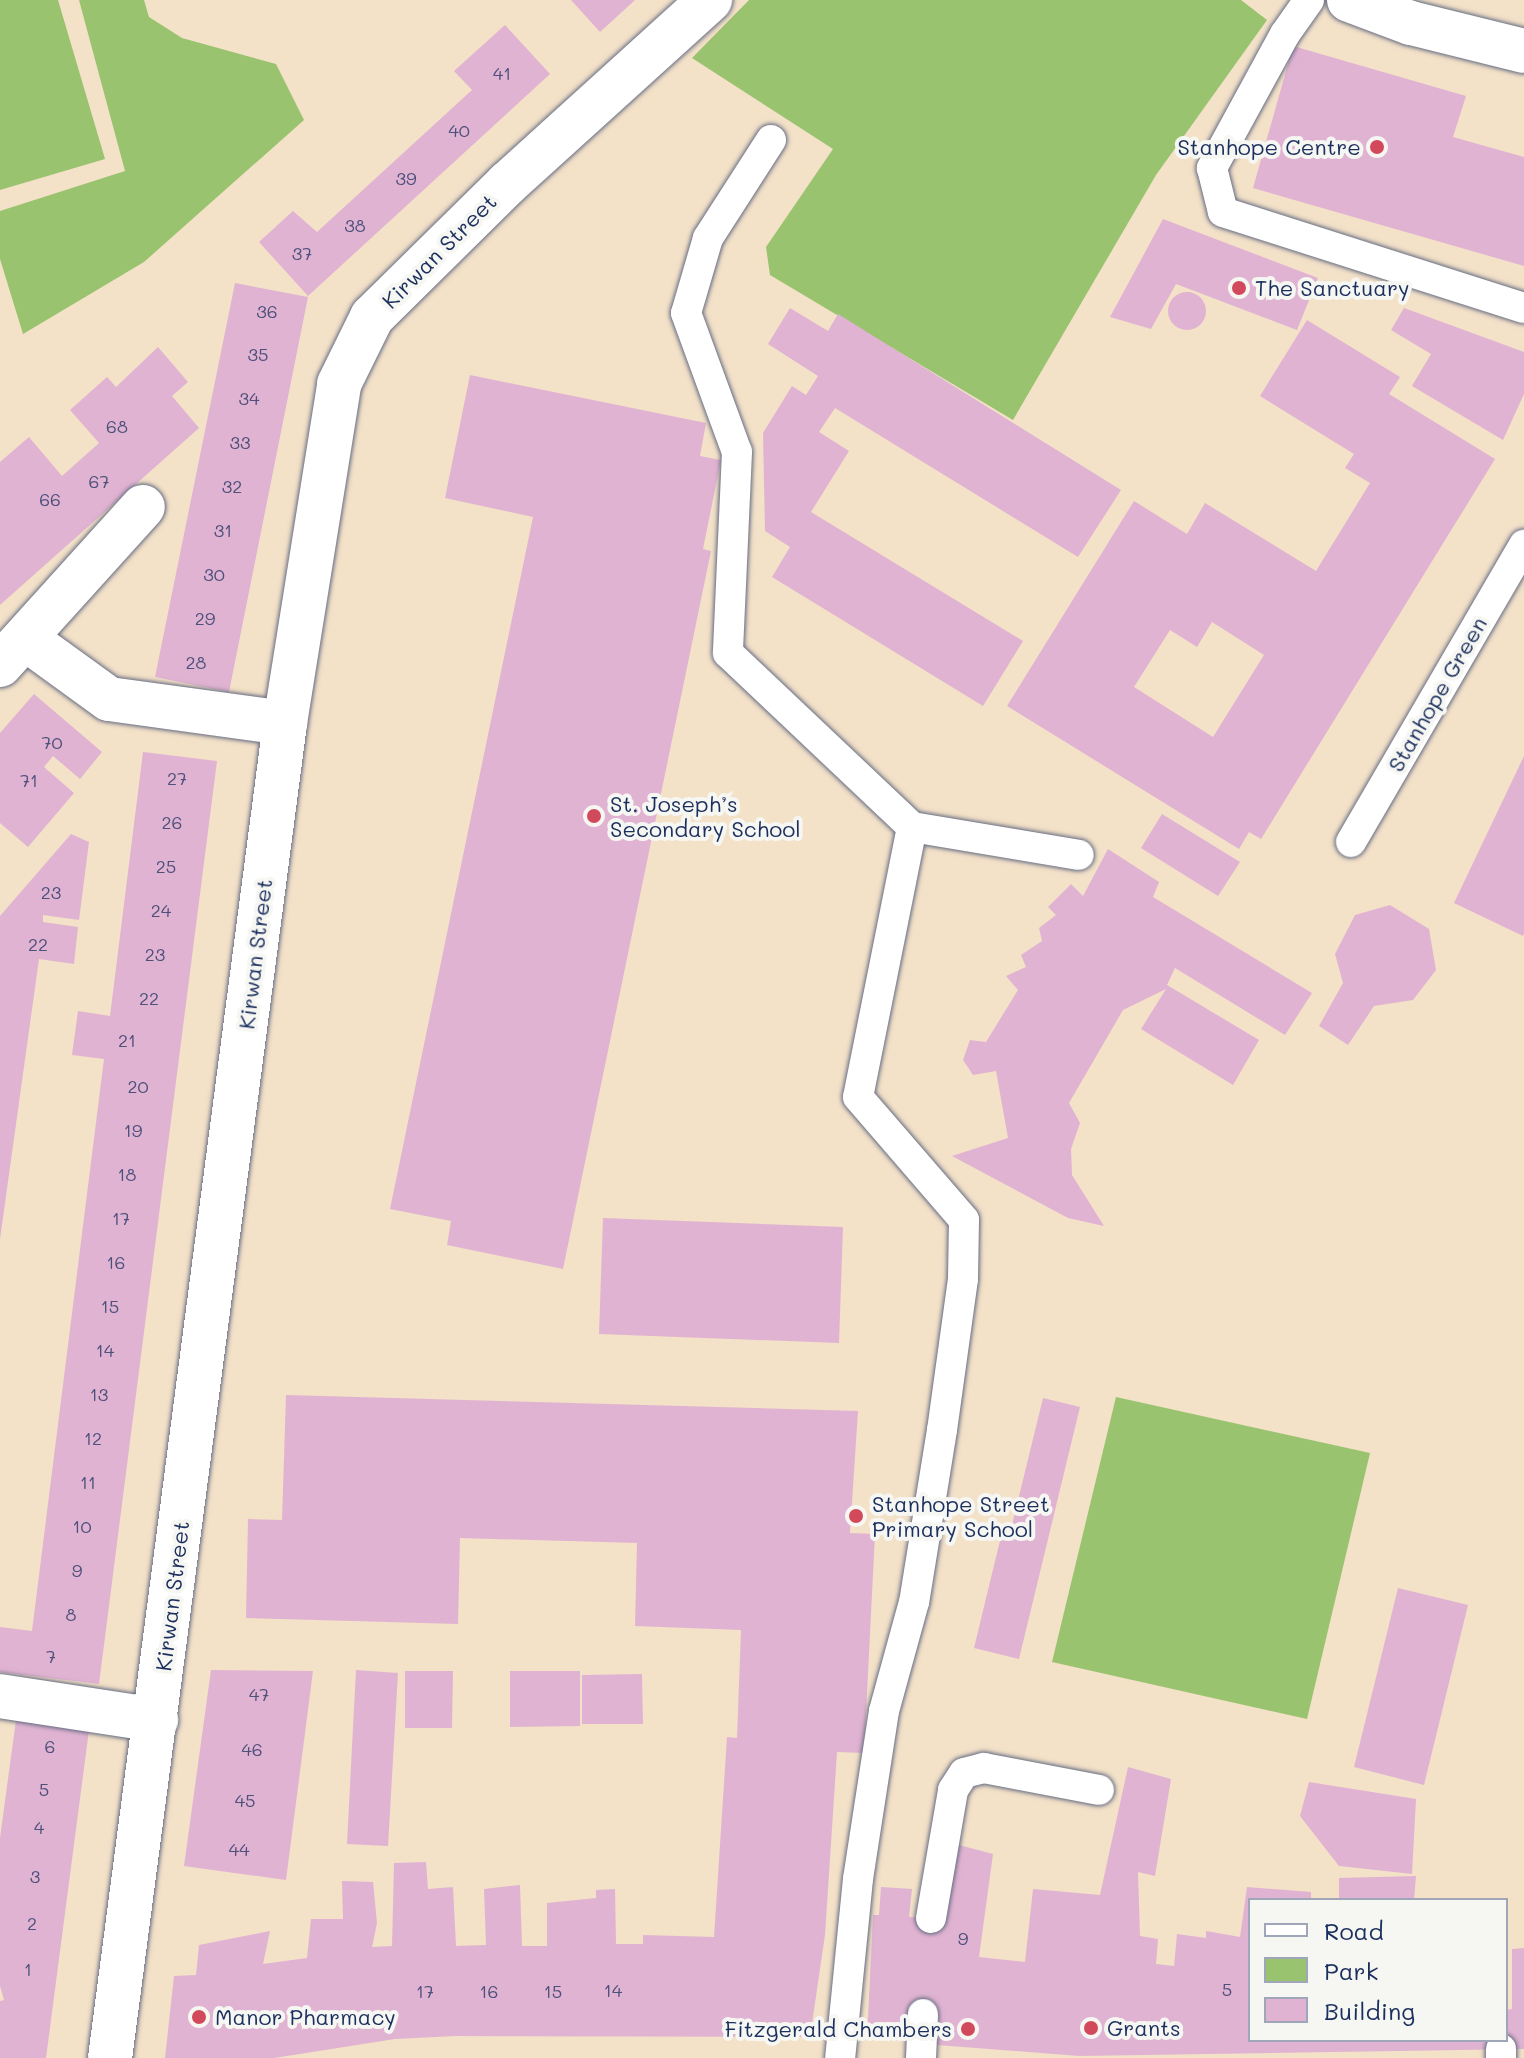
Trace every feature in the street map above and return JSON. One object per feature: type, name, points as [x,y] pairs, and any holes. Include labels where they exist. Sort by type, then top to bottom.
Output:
[{"type":"street","name":"Kirwan Street","points":[[110,2058],[285,723],[339,384],[372,317],[508,183],[710,0]]},
{"type":"street","points":[[1349,0],[1411,23],[1524,51]]},
{"type":"street","points":[[143,507],[13,652],[109,699],[285,723]]},
{"type":"street","points":[[0,1696],[156,1720]]},
{"type":"lane","points":[[1309,0],[1285,34],[1212,168],[1223,212],[1524,308]]},
{"type":"lane","points":[[771,140],[708,238],[686,313],[737,452],[728,653],[912,827],[1079,855]]},
{"type":"lane","name":"Stanhope Green","points":[[1351,842],[1524,545]]},
{"type":"lane","points":[[840,2058],[858,1879],[884,1711],[914,1602],[963,1279],[964,1220],[858,1097],[912,827]]},
{"type":"lane","points":[[931,1918],[953,1790],[964,1773],[984,1768],[1099,1790]]},
{"type":"lane","points":[[921,2058],[923,2014]]},
{"type":"green space","points":[[0,0],[58,0],[105,159],[0,190]]},
{"type":"green space","points":[[79,0],[144,0],[149,17],[182,38],[276,64],[304,120],[144,262],[23,334],[0,259],[0,211],[125,171]]},
{"type":"green space","points":[[749,0],[1241,0],[1267,20],[1156,175],[1013,420],[770,275],[766,247],[833,149],[692,58]]},
{"type":"green space","points":[[1116,1397],[1370,1453],[1307,1719],[1052,1662]]},
{"type":"building","points":[[571,0],[635,0],[600,32]]},
{"type":"building","points":[[505,25],[550,74],[308,296],[259,242],[293,211],[317,232],[472,90],[454,71]]},
{"type":"building","name":"Stanhope Centre","points":[[1293,46],[1466,96],[1453,137],[1524,157],[1524,266],[1253,188]]},
{"type":"building","points":[[1163,219],[1318,278],[1297,330],[1176,284],[1151,329],[1110,317]]},
{"type":"building","points":[[235,283],[308,297],[229,692],[155,677]]},
{"type":"building","points":[[1187,292],[1201,297],[1206,311],[1201,325],[1187,330],[1173,325],[1168,311],[1173,297]]},
{"type":"building","points":[[790,308],[828,331],[838,314],[1121,490],[1078,557],[835,408],[819,432],[849,451],[811,512],[1023,641],[983,706],[772,577],[790,547],[765,531],[763,433],[792,386],[806,395],[818,376],[768,344]]},
{"type":"building","points":[[1404,308],[1524,352],[1524,394],[1503,440],[1412,386],[1431,354],[1391,330]]},
{"type":"building","points":[[1307,320],[1400,377],[1389,394],[1495,459],[1261,839],[1249,832],[1239,849],[1007,706],[1134,501],[1187,534],[1205,503],[1316,571],[1370,483],[1345,468],[1354,454],[1260,396]],"holes":[[[1212,622],[1264,655],[1213,737],[1134,687],[1170,630],[1197,647]]]},
{"type":"building","points":[[158,347],[188,382],[172,396],[199,428],[0,605],[0,462],[29,437],[62,476],[99,443],[70,410],[107,377],[116,387]]},
{"type":"building","points":[[470,375],[706,423],[700,456],[721,460],[703,549],[711,551],[563,1269],[447,1245],[451,1221],[390,1209],[533,517],[445,498]]},
{"type":"building","points":[[34,694],[102,752],[80,779],[53,756],[44,767],[74,793],[28,847],[0,823],[0,733]]},
{"type":"building","points":[[143,752],[217,761],[99,1684],[0,1672],[0,1627],[32,1631],[104,1059],[72,1055],[78,1011],[110,1016]]},
{"type":"building","points":[[1524,756],[1524,933],[1523,936],[1454,903]]},
{"type":"building","points":[[1162,814],[1240,862],[1218,896],[1141,848]]},
{"type":"building","points":[[71,834],[89,842],[79,920],[43,915],[43,922],[78,927],[74,964],[39,959],[0,1239],[0,916]]},
{"type":"building","points":[[1108,849],[1159,882],[1153,897],[1312,993],[1285,1035],[1175,968],[1167,985],[1259,1040],[1233,1085],[1141,1029],[1166,989],[1123,1010],[1069,1103],[1080,1123],[1071,1149],[1072,1175],[1104,1226],[1068,1218],[952,1156],[1008,1138],[996,1071],[973,1075],[963,1060],[970,1040],[986,1042],[1018,990],[1006,976],[1026,967],[1021,955],[1042,941],[1039,928],[1056,915],[1048,907],[1071,884],[1083,896]]},
{"type":"building","points":[[1390,905],[1429,929],[1436,970],[1413,1000],[1374,1006],[1348,1045],[1319,1026],[1343,983],[1335,954],[1355,915]]},
{"type":"building","points":[[603,1218],[843,1227],[839,1343],[599,1334]]},
{"type":"building","points":[[286,1395],[858,1411],[850,1533],[875,1534],[864,1753],[837,1752],[825,1935],[810,2037],[456,2036],[395,2039],[274,2058],[165,2058],[174,1976],[196,1975],[199,1945],[270,1931],[263,1964],[307,1958],[311,1919],[343,1919],[342,1881],[373,1882],[377,1923],[372,1947],[392,1946],[394,1863],[426,1862],[428,1889],[453,1887],[456,1946],[486,1945],[484,1889],[520,1885],[522,1946],[547,1946],[547,1903],[596,1898],[596,1890],[615,1889],[616,1944],[643,1944],[643,1935],[714,1937],[727,1737],[737,1738],[741,1630],[635,1626],[637,1543],[460,1538],[458,1624],[246,1618],[248,1519],[282,1520]]},
{"type":"building","points":[[1043,1398],[1080,1407],[1019,1659],[974,1648],[1004,1524],[1012,1525]]},
{"type":"building","points":[[1398,1588],[1468,1605],[1424,1785],[1354,1767]]},
{"type":"building","points":[[211,1670],[313,1671],[286,1880],[184,1866]]},
{"type":"building","points":[[356,1670],[398,1673],[388,1846],[347,1844]]},
{"type":"building","points":[[405,1671],[453,1671],[452,1728],[405,1728]]},
{"type":"building","points":[[510,1671],[580,1671],[580,1726],[510,1727]]},
{"type":"building","points":[[642,1674],[643,1724],[582,1724],[582,1675]]},
{"type":"building","points":[[16,1720],[89,1730],[46,2058],[0,2058],[0,2001],[4,2000],[0,1986],[0,1838]]},
{"type":"building","points":[[1128,1767],[1171,1779],[1155,1876],[1138,1872],[1140,1936],[1158,1939],[1156,1964],[1174,1966],[1177,1934],[1206,1938],[1206,1931],[1240,1937],[1247,1887],[1311,1892],[1311,1898],[1248,1898],[1248,2042],[1508,2042],[1508,2010],[1512,2009],[1512,1949],[1524,1948],[1524,2049],[1079,2056],[937,2045],[939,2016],[911,2014],[908,2041],[867,2038],[873,1915],[879,1915],[881,1887],[912,1889],[909,1917],[945,1919],[959,1845],[993,1854],[979,1957],[1025,1962],[1033,1889],[1100,1895]]},
{"type":"building","points":[[1309,1782],[1416,1799],[1412,1874],[1339,1866],[1300,1816]]},
{"type":"building","points":[[1416,1876],[1414,1898],[1339,1898],[1339,1878]]},
{"type":"place","name":"Stanhope Centre","points":[[1377,147]]},
{"type":"place","name":"The Sanctuary","points":[[1239,288]]},
{"type":"place","name":"St. Joseph’s Secondary School","points":[[594,816]]},
{"type":"place","name":"Stanhope Street Primary School","points":[[856,1516]]},
{"type":"place","name":"Manor Pharmacy","points":[[199,2017]]},
{"type":"place","name":"Grants","points":[[1091,2028]]},
{"type":"place","name":"Fitzgerald Chambers","points":[[968,2029]]}]
